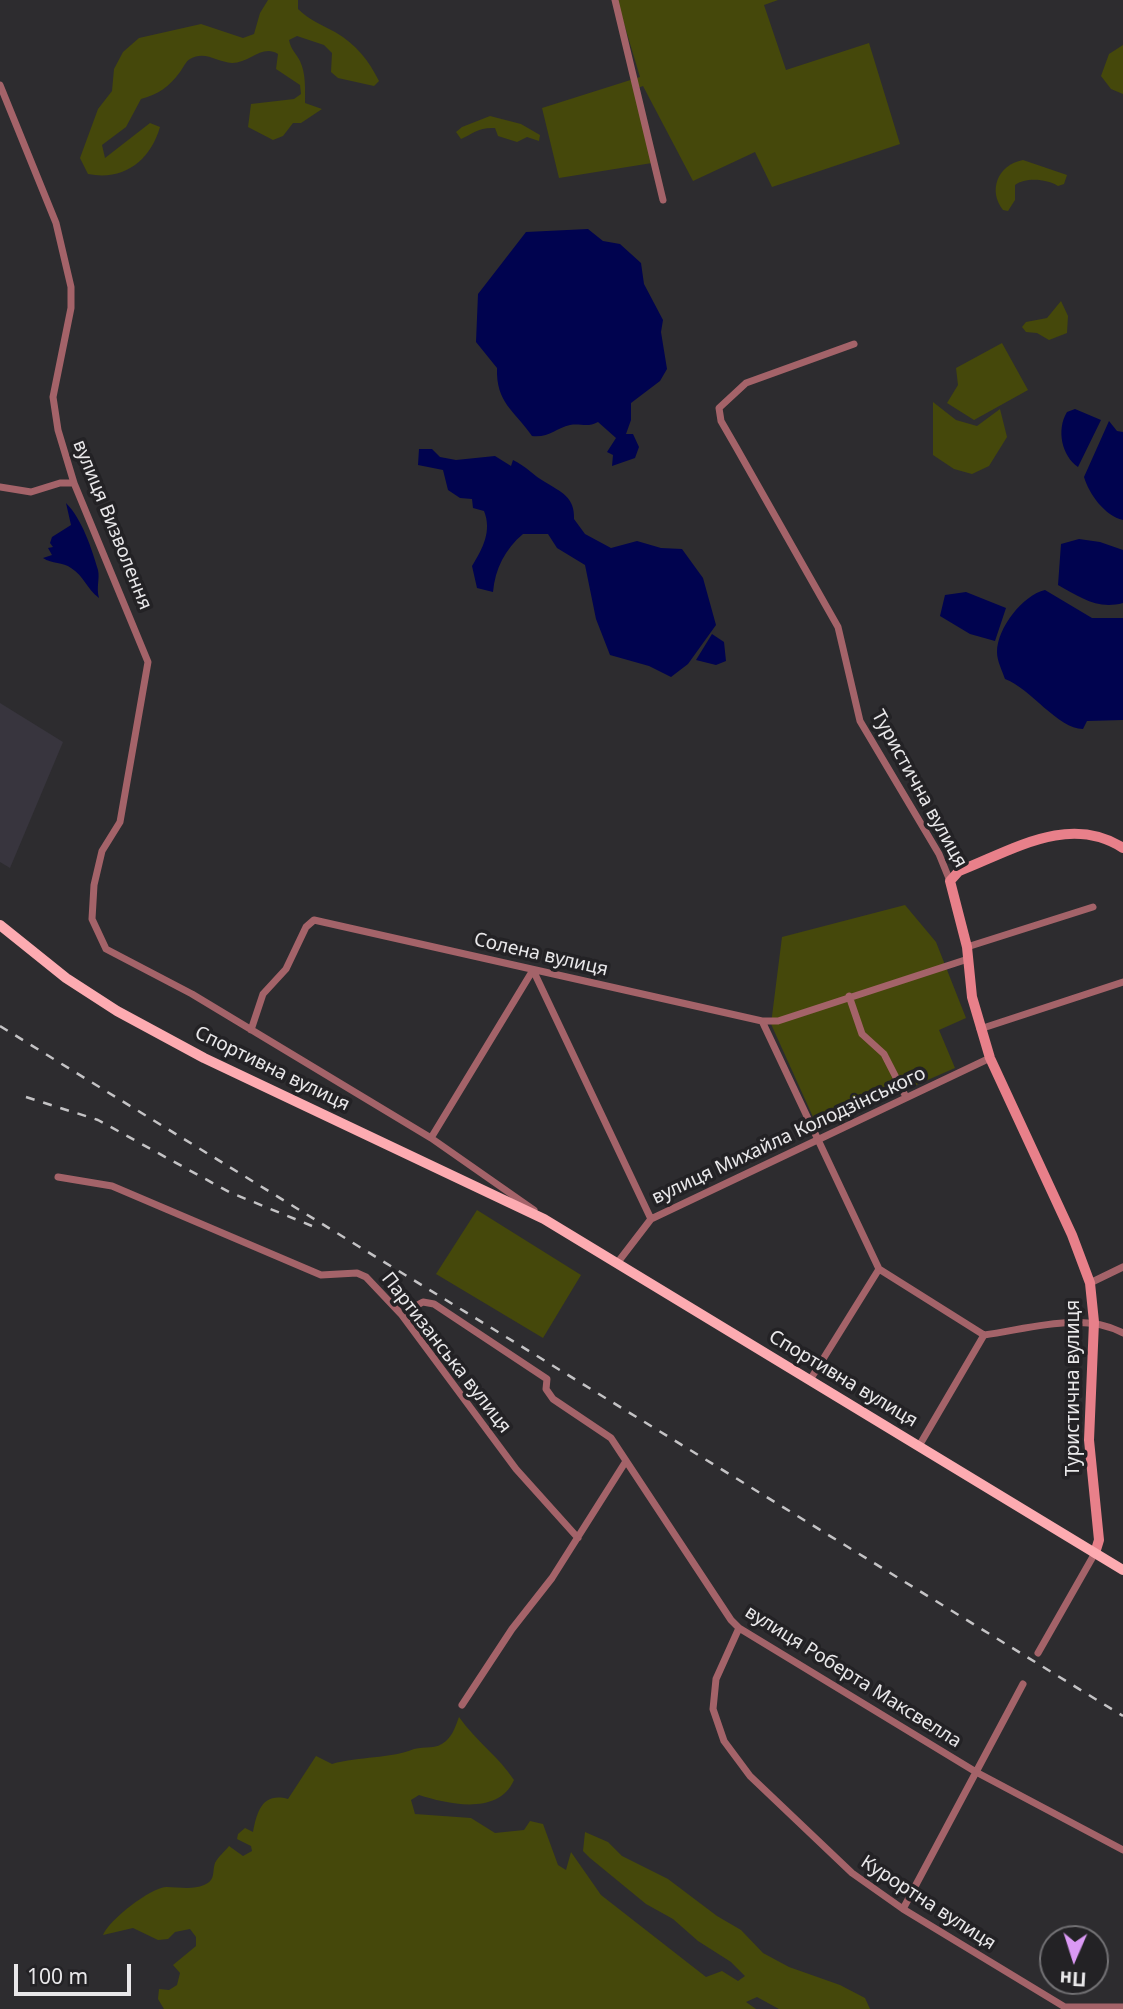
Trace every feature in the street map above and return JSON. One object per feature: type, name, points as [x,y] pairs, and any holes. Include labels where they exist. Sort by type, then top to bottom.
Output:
[{"type":"main road","name":"Спортивна вулиця","points":[[0,925],[66,978],[117,1012],[204,1058],[544,1219],[1123,1570]]},
{"type":"street","points":[[615,0],[663,200]]},
{"type":"street","name":"вулиця Визволення","points":[[0,85],[56,223],[71,287],[71,308],[53,397],[58,430],[74,483],[148,663],[120,822],[112,839],[102,851],[94,885],[92,919],[100,937]]},
{"type":"street","name":"Туристична вулиця","points":[[854,344],[746,383],[719,408],[726,430],[838,627],[860,721],[939,854],[950,881],[967,947],[980,1029],[990,1058],[1072,1235],[1090,1283],[1094,1322],[1089,1440],[1099,1540],[1095,1553]]},
{"type":"street","points":[[0,487],[31,492],[74,483]]},
{"type":"street","points":[[950,881],[959,871],[1040,838],[1063,832],[1106,838],[1123,848]]},
{"type":"street","points":[[967,947],[1093,907]]},
{"type":"street","name":"Солена вулиця","points":[[251,1030],[263,994],[286,969],[306,927],[314,920],[762,1021]]},
{"type":"street","name":"Спортивна вулиця","points":[[100,937],[106,949],[192,993],[431,1138],[544,1219]]},
{"type":"street","points":[[968,959],[778,1021],[762,1021],[879,1269],[984,1335],[1094,1322],[1123,1333]]},
{"type":"street","points":[[431,1138],[533,970]]},
{"type":"street","points":[[533,970],[651,1219]]},
{"type":"street","points":[[980,1029],[1123,982]]},
{"type":"street","points":[[849,996],[862,1034],[884,1054],[906,1097]]},
{"type":"street","name":"вулиця Михайла Колодзінського","points":[[618,1262],[651,1219],[990,1058]]},
{"type":"street","name":"Партизанська вулиця","points":[[58,1177],[112,1186],[321,1275],[357,1273],[366,1277],[401,1314],[516,1469],[578,1538]]},
{"type":"street","points":[[1090,1283],[1123,1267]]},
{"type":"street","points":[[810,1380],[879,1269]]},
{"type":"street","name":"вулиця Роберта Максвелла","points":[[401,1314],[423,1302],[445,1312],[547,1379],[547,1389],[553,1399],[611,1438],[731,1620],[739,1628],[976,1772],[1123,1850]]},
{"type":"street","points":[[919,1446],[984,1335]]},
{"type":"street","points":[[462,1705],[512,1629],[552,1578],[626,1461]]},
{"type":"street","points":[[1038,1653],[1095,1553]]},
{"type":"street","name":"Курортна вулиця","points":[[739,1628],[716,1679],[713,1709],[724,1741],[750,1776],[795,1822],[852,1873],[903,1909],[1066,2008]]},
{"type":"street","points":[[903,1909],[1023,1684]]},
{"type":"street","points":[[1066,2008],[1123,2007]]},
{"type":"shaded area","points":[[268,0],[298,0],[298,9],[302,13],[343,37],[356,48],[379,81],[374,86],[338,78],[331,72],[332,53],[324,45],[297,36],[289,40],[303,71],[305,103],[322,109],[301,123],[293,123],[283,136],[273,140],[248,127],[251,104],[294,99],[301,94],[300,85],[276,69],[278,54],[261,52],[232,63],[206,56],[195,57],[187,61],[168,86],[141,99],[126,127],[102,145],[105,158],[150,123],[160,127],[150,150],[142,159],[124,171],[88,174],[80,158],[98,109],[112,91],[114,69],[123,52],[139,38],[201,24],[243,38],[254,34],[260,13]]},
{"type":"shaded area","points":[[617,0],[778,0],[764,5],[786,70],[869,43],[900,144],[772,187],[755,152],[693,181],[643,86],[635,89],[652,163],[559,178],[542,108],[640,77]]},
{"type":"shaded area","points":[[1123,45],[1123,94],[1111,89],[1101,76],[1109,54]]},
{"type":"shaded area","points":[[490,116],[521,124],[540,135],[539,141],[527,137],[517,142],[498,136],[495,128],[480,130],[461,139],[456,132]]},
{"type":"shaded area","points":[[1023,160],[1067,175],[1064,184],[1058,186],[1036,180],[1020,182],[1015,185],[1015,200],[1008,211],[1003,210],[996,195],[998,180],[1007,167]]},
{"type":"shaded area","points":[[588,229],[603,241],[620,244],[641,263],[644,284],[663,320],[661,332],[667,369],[660,381],[631,403],[631,420],[626,434],[633,434],[639,447],[635,458],[612,466],[613,455],[607,452],[616,438],[598,422],[591,425],[570,425],[543,436],[532,436],[507,405],[497,380],[497,368],[476,342],[478,294],[526,232]]},
{"type":"shaded area","points":[[1061,301],[1068,316],[1067,333],[1049,340],[1037,333],[1026,332],[1022,327],[1026,322],[1047,318]]},
{"type":"shaded area","points":[[1002,343],[1028,390],[974,420],[947,403],[958,385],[956,368]]},
{"type":"shaded area","points":[[933,402],[956,420],[977,426],[1000,409],[1007,437],[989,466],[972,474],[954,469],[933,455]]},
{"type":"shaded area","points":[[1075,409],[1101,420],[1078,467],[1068,456],[1061,434],[1067,412]]},
{"type":"shaded area","points":[[1109,421],[1117,431],[1123,432],[1123,520],[1110,514],[1099,503],[1084,477]]},
{"type":"shaded area","points":[[419,449],[432,449],[440,457],[456,460],[495,456],[511,466],[513,460],[566,496],[572,505],[574,519],[585,534],[611,548],[637,541],[661,548],[682,549],[703,578],[716,625],[688,664],[671,677],[649,666],[610,655],[596,619],[585,565],[557,548],[548,534],[523,534],[502,560],[493,592],[477,588],[472,566],[487,532],[484,511],[473,508],[472,499],[460,498],[448,490],[443,470],[418,465]]},
{"type":"shaded area","points":[[66,503],[82,526],[93,553],[98,573],[99,598],[71,568],[43,558],[52,555],[48,548],[53,547],[50,543],[52,537],[71,525]]},
{"type":"shaded area","points":[[1079,539],[1100,542],[1123,550],[1123,603],[1097,604],[1058,585],[1061,544]]},
{"type":"shaded area","points":[[1045,590],[1092,618],[1123,618],[1123,720],[1087,721],[1083,729],[1073,727],[1005,679],[997,655],[1001,633],[1020,605]]},
{"type":"shaded area","points":[[966,592],[1006,608],[995,641],[970,634],[940,616],[945,595]]},
{"type":"shaded area","points":[[712,634],[724,642],[726,661],[716,665],[696,660]]},
{"type":"shaded area","points":[[0,703],[63,742],[10,868],[0,862]]},
{"type":"shaded area","points":[[905,905],[936,942],[966,1018],[939,1030],[955,1068],[818,1128],[771,1024],[782,937]]},
{"type":"shaded area","points":[[477,1210],[581,1275],[543,1338],[436,1274]]},
{"type":"shaded area","points":[[459,1717],[514,1780],[507,1791],[485,1803],[458,1804],[419,1795],[411,1800],[415,1814],[471,1818],[495,1833],[524,1830],[530,1821],[543,1824],[558,1865],[566,1870],[571,1852],[601,1895],[706,1977],[722,1971],[738,1981],[745,1976],[731,1962],[698,1941],[673,1919],[646,1904],[590,1858],[583,1851],[585,1832],[608,1842],[622,1856],[668,1879],[717,1916],[741,1930],[763,1953],[789,1967],[840,1985],[865,1998],[870,2009],[779,2009],[757,1997],[746,2002],[756,2009],[164,2009],[158,1999],[159,1989],[169,1990],[177,1985],[180,1973],[173,1965],[196,1946],[196,1937],[190,1929],[175,1932],[168,1939],[158,1940],[133,1928],[103,1935],[121,1913],[150,1893],[166,1887],[185,1888],[208,1883],[212,1878],[215,1863],[229,1846],[243,1856],[252,1851],[251,1846],[237,1839],[238,1834],[245,1828],[253,1832],[256,1817],[267,1801],[272,1798],[288,1799],[316,1756],[332,1764],[438,1746],[451,1736]]},
{"type":"railway","points":[[0,1026],[1123,1716]]},
{"type":"railway","points":[[26,1097],[98,1120],[229,1192],[312,1226]]}]
